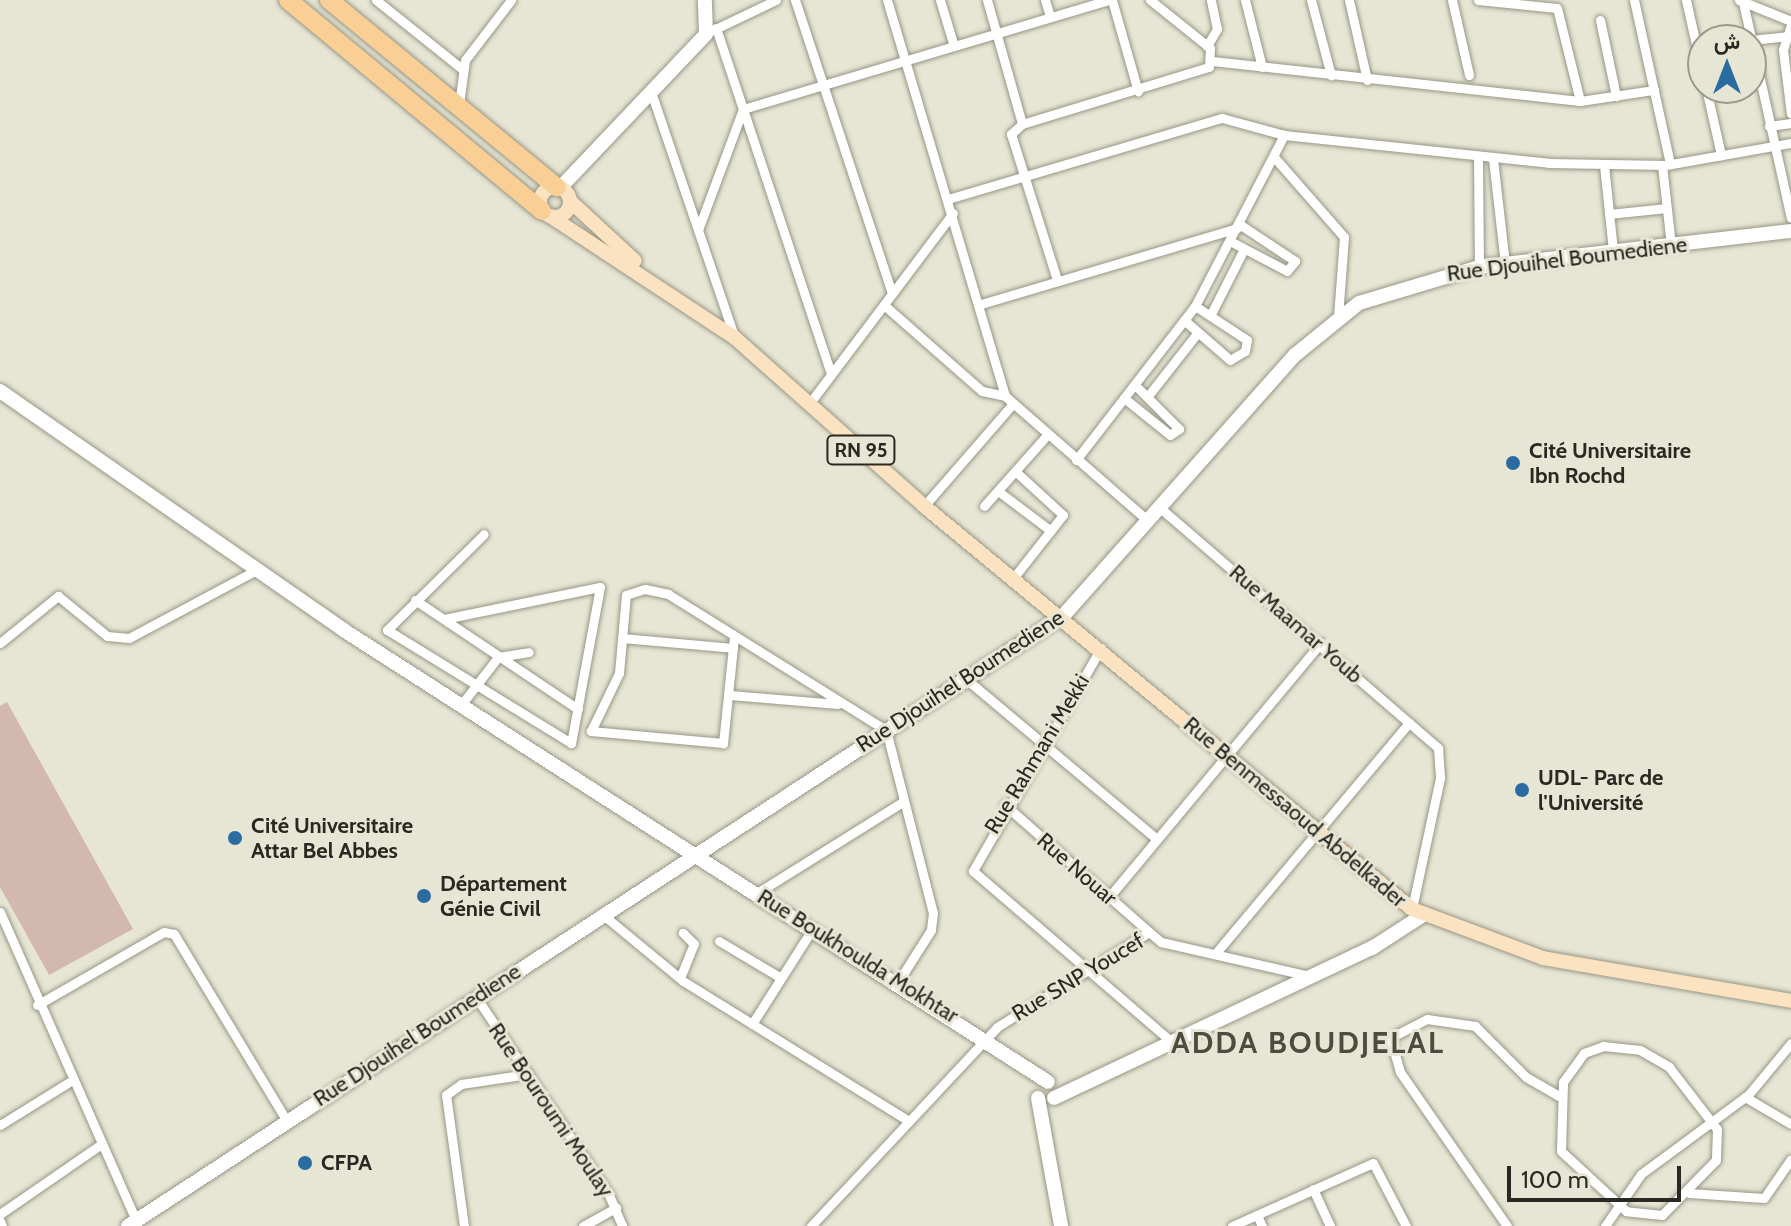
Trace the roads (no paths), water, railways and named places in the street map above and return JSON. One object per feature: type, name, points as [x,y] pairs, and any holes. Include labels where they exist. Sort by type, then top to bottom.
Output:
[{"type":"highway","name":"RN 95","points":[[288,0],[546,214]]},
{"type":"highway","name":"RN 95","points":[[329,0],[564,193]]},
{"type":"main road","points":[[564,193],[543,192],[546,214],[564,214],[564,193],[576,171],[650,89],[711,31],[705,0]]},
{"type":"main road","name":"RN 95","points":[[564,193],[659,283]]},
{"type":"main road","name":"RN 95","points":[[546,214],[659,283],[735,338],[924,506],[1063,616]]},
{"type":"main road","name":"Rue Djouihel Boumediene","points":[[132,1223],[1063,616],[1147,520],[1338,317],[1392,288],[1479,267],[1791,231]]},
{"type":"main road","name":"Rue Boukhoulda Mokhtar","points":[[0,391],[461,705],[1021,1061],[1047,1092]]},
{"type":"main road","name":"Rue Benmessaoud Abdelkader","points":[[1063,616],[1317,832],[1418,912],[1543,958],[1791,1001]]},
{"type":"main road","points":[[1061,1226],[1042,1142],[1047,1092],[1103,1079],[1175,1045],[1372,948],[1418,912]]},
{"type":"street","points":[[376,0],[462,69]]},
{"type":"street","points":[[776,0],[711,31],[743,109],[831,374]]},
{"type":"street","points":[[795,0],[892,293]]},
{"type":"street","points":[[887,0],[981,304],[1005,396],[1011,406],[1147,520]]},
{"type":"street","points":[[940,0],[953,43]]},
{"type":"street","points":[[987,0],[1022,124]]},
{"type":"street","points":[[1045,0],[1050,16]]},
{"type":"street","points":[[743,109],[820,82],[1110,0],[1138,91]]},
{"type":"street","points":[[1207,46],[1217,29],[1211,0]]},
{"type":"street","points":[[1245,0],[1262,67]]},
{"type":"street","points":[[1311,0],[1331,75]]},
{"type":"street","points":[[1349,0],[1367,80]]},
{"type":"street","points":[[1452,0],[1469,75]]},
{"type":"street","points":[[1478,0],[1537,3],[1560,10],[1580,101]]},
{"type":"street","points":[[1634,0],[1666,164],[1671,245]]},
{"type":"street","points":[[1686,0],[1691,24]]},
{"type":"street","points":[[1741,1],[1791,23],[1787,36],[1791,114]]},
{"type":"street","points":[[1741,1],[1747,24]]},
{"type":"street","points":[[460,108],[462,69],[506,2]]},
{"type":"street","points":[[1153,2],[1207,46],[1212,61]]},
{"type":"street","points":[[1600,20],[1616,96]]},
{"type":"street","points":[[1767,38],[1787,36]]},
{"type":"street","points":[[1057,280],[1011,130],[1022,124],[1204,71],[1212,61]]},
{"type":"street","points":[[1212,61],[1580,101],[1654,90]]},
{"type":"street","points":[[650,89],[735,338]]},
{"type":"street","points":[[1710,104],[1721,155]]},
{"type":"street","points":[[1764,104],[1791,218]]},
{"type":"street","points":[[698,230],[743,109]]},
{"type":"street","points":[[948,199],[1214,119],[1284,135],[1493,159],[1604,165],[1666,164],[1791,143]]},
{"type":"street","points":[[1769,126],[1791,123]]},
{"type":"street","points":[[1076,460],[1195,306],[1284,135]]},
{"type":"street","points":[[1274,157],[1344,237],[1338,317]]},
{"type":"street","points":[[1478,157],[1479,267]]},
{"type":"street","points":[[1493,159],[1505,264]]},
{"type":"street","points":[[1604,165],[1613,251]]},
{"type":"street","points":[[1609,214],[1667,208]]},
{"type":"street","points":[[809,404],[953,213]]},
{"type":"street","points":[[981,304],[1238,226],[1295,261],[1288,271],[1230,241]]},
{"type":"street","points":[[1211,314],[1244,249]]},
{"type":"street","points":[[884,305],[982,391],[1005,396]]},
{"type":"street","points":[[1184,320],[1232,361],[1245,351],[1247,340],[1195,306]]},
{"type":"street","points":[[1148,396],[1198,332]]},
{"type":"street","points":[[1124,398],[1174,435],[1180,424],[1135,385]]},
{"type":"street","points":[[924,506],[1011,406]]},
{"type":"street","points":[[984,506],[1047,435]]},
{"type":"street","points":[[1014,577],[1051,531],[1062,512],[1016,472]]},
{"type":"street","points":[[998,491],[1051,531]]},
{"type":"street","name":"Rue Maamar Youb","points":[[1159,507],[1321,643],[1433,743],[1440,778],[1418,912]]},
{"type":"street","points":[[444,619],[599,586],[578,709],[565,743],[388,632],[415,600],[484,534]]},
{"type":"street","points":[[0,643],[58,596],[98,631],[121,640],[259,569]]},
{"type":"street","points":[[734,637],[730,695],[721,743],[595,734],[590,724],[619,673],[626,595],[645,589],[668,594],[886,730],[933,921],[898,982]]},
{"type":"street","points":[[415,600],[578,709]]},
{"type":"street","points":[[622,638],[733,648]]},
{"type":"street","points":[[1109,897],[1321,643]]},
{"type":"street","name":"Rue Rahmani Mekki","points":[[1088,971],[976,877],[972,861],[1101,648]]},
{"type":"street","points":[[461,705],[498,657],[529,652]]},
{"type":"street","points":[[966,679],[1157,839]]},
{"type":"street","points":[[730,695],[842,704]]},
{"type":"street","points":[[1215,954],[1409,723]]},
{"type":"street","points":[[757,893],[904,801]]},
{"type":"street","name":"Rue Nouar","points":[[1005,805],[1149,932]]},
{"type":"street","points":[[0,912],[69,1082],[100,1145],[132,1223]]},
{"type":"street","points":[[602,914],[680,978],[909,1121]]},
{"type":"street","points":[[752,1024],[813,928]]},
{"type":"street","points":[[37,1005],[164,932],[174,934],[287,1121]]},
{"type":"street","name":"Rue SNP Youcef","points":[[811,1226],[986,1038],[1149,932],[1215,954],[1314,976]]},
{"type":"street","points":[[680,978],[694,944],[683,933]]},
{"type":"street","points":[[719,941],[781,978]]},
{"type":"street","points":[[1088,971],[1175,1045]]},
{"type":"street","name":"Rue Bouroumi Moulay","points":[[476,997],[616,1208],[622,1226]]},
{"type":"street","points":[[1507,1226],[1400,1072],[1390,1038],[1427,1019],[1475,1026],[1526,1077],[1559,1096]]},
{"type":"street","points":[[1605,1226],[1641,1174],[1745,1097],[1791,1043]]},
{"type":"street","points":[[1634,1048],[1669,1067],[1713,1120],[1718,1156],[1689,1193],[1662,1215],[1637,1215],[1619,1204],[1561,1151],[1559,1096],[1588,1050],[1634,1048]]},
{"type":"street","points":[[464,1226],[446,1095],[461,1084],[528,1074]]},
{"type":"street","points":[[0,1125],[69,1082]]},
{"type":"street","points":[[1745,1097],[1791,1124]]},
{"type":"street","points":[[0,1214],[100,1145]]},
{"type":"street","points":[[1689,1193],[1764,1198],[1791,1159]]},
{"type":"street","points":[[1232,1226],[1375,1164],[1406,1226]]},
{"type":"street","points":[[1313,1189],[1330,1226]]},
{"type":"street","points":[[583,1226],[616,1208]]},
{"type":"street","points":[[1257,1215],[1262,1226]]},
{"type":"place","name":"Cité Universitaire Ibn Rochd","points":[[1513,463]]},
{"type":"place","name":"UDL- Parc de l'Université","points":[[1522,790]]},
{"type":"place","name":"Cité Universitaire Attar Bel Abbes","points":[[235,838]]},
{"type":"place","name":"Département Génie Civil","points":[[424,896]]},
{"type":"place","name":"CFPA","points":[[305,1163]]},
{"type":"district","name":"ADDA BOUDJELAL","points":[[1308,1043]]}]
